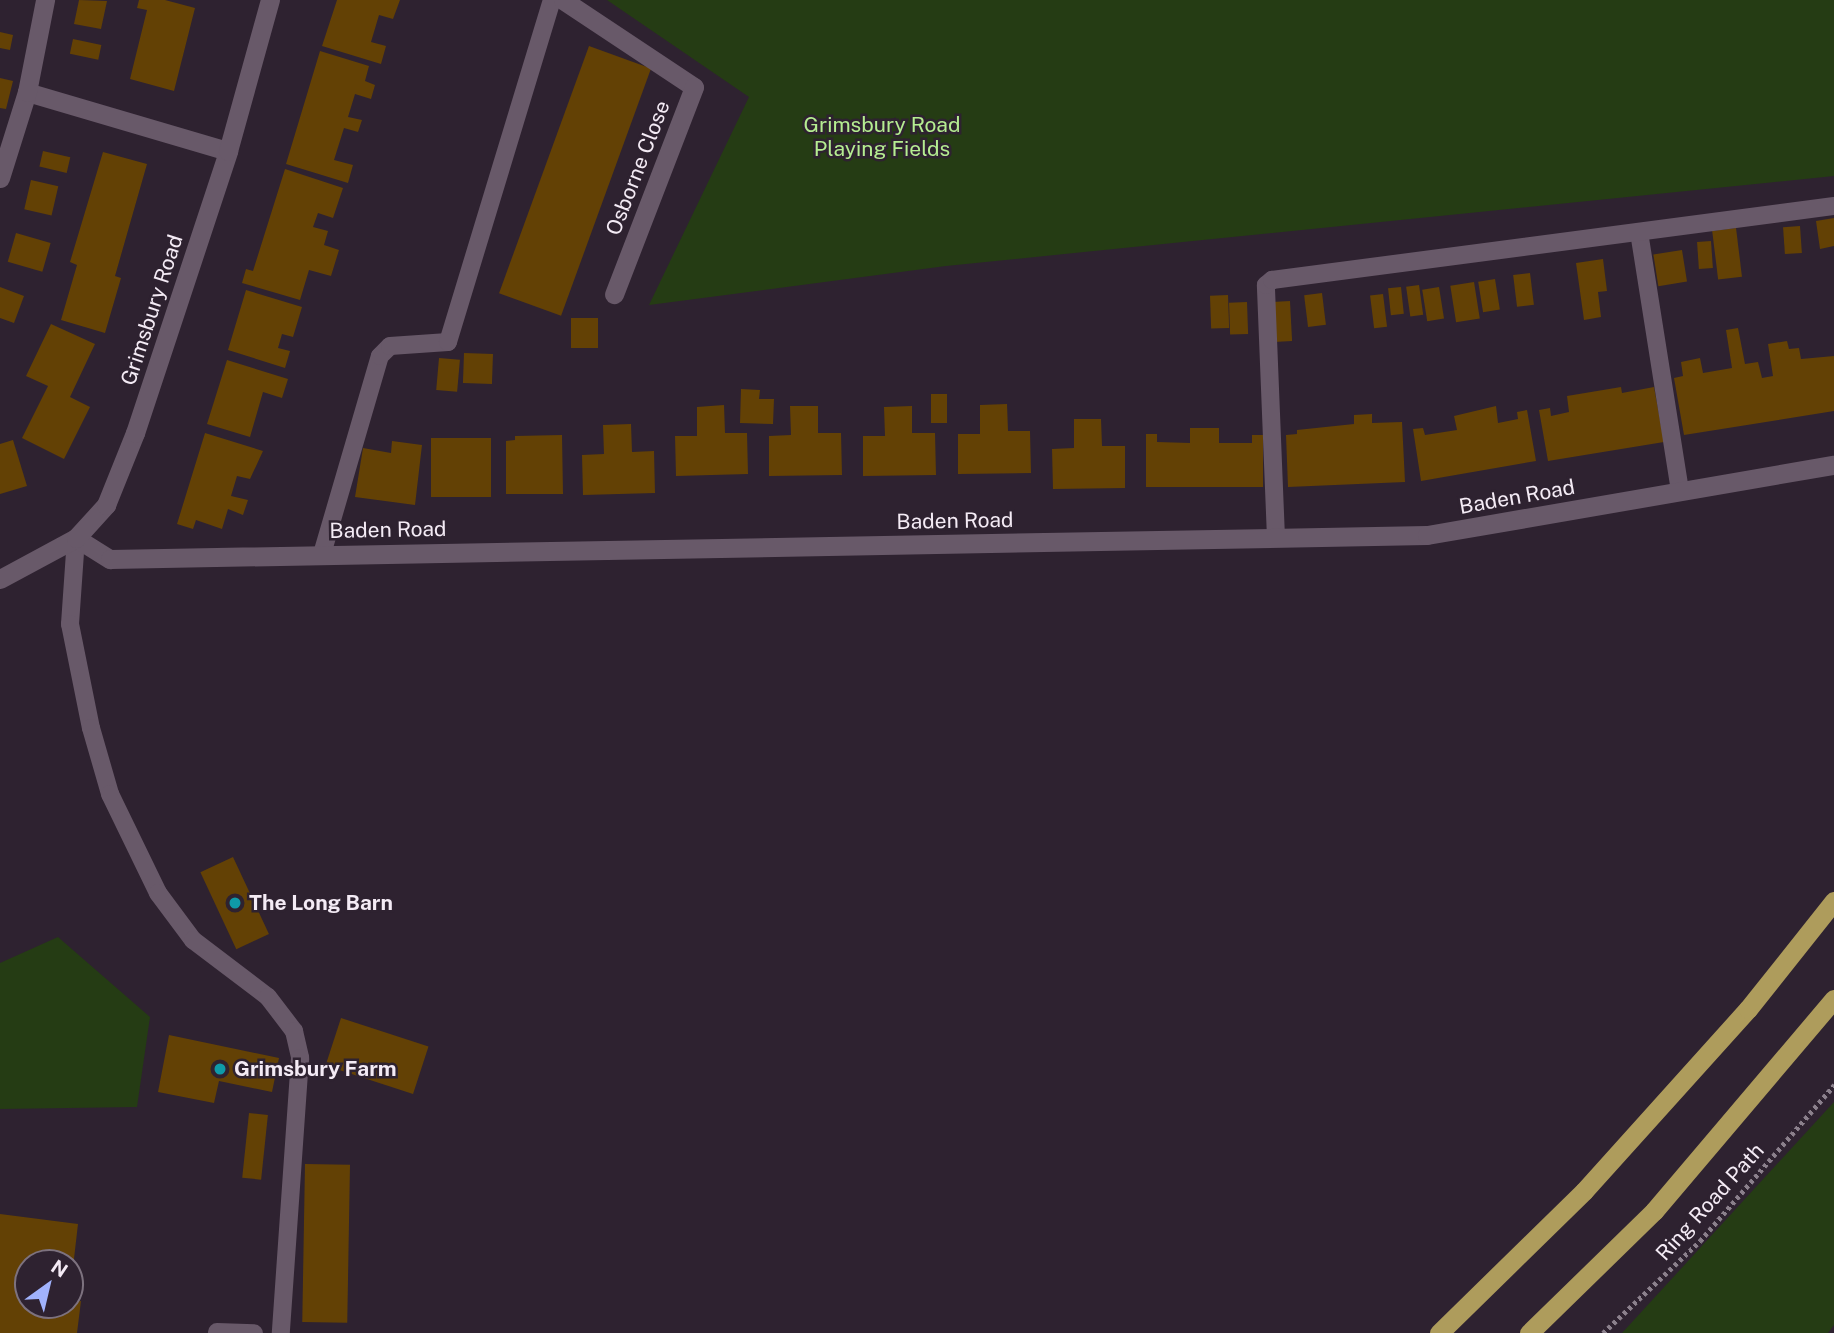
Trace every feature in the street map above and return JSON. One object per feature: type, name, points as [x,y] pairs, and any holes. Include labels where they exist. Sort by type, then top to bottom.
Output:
[{"type":"highway","points":[[1439,1333],[1584,1191],[1748,1009],[1834,901]]},
{"type":"highway","points":[[1528,1333],[1654,1212],[1834,999]]},
{"type":"street","points":[[0,178],[27,92],[45,0]]},
{"type":"street","name":"Grimsbury Road","points":[[0,579],[76,538],[106,505],[135,433],[228,151],[270,0]]},
{"type":"street","name":"Osborne Close","points":[[563,0],[694,88],[614,294]]},
{"type":"street","points":[[27,92],[228,151]]},
{"type":"street","name":"Baden Road","points":[[76,538],[110,559],[1427,535],[1834,465]]},
{"type":"lane","points":[[322,554],[380,356],[390,346],[448,342],[552,0]]},
{"type":"lane","points":[[1276,538],[1266,285],[1272,280],[1834,206]]},
{"type":"lane","points":[[1639,232],[1680,492]]},
{"type":"lane","points":[[76,538],[70,624],[91,728],[110,794],[158,893],[193,940],[268,997],[294,1031],[300,1058],[281,1333]]},
{"type":"lane","points":[[217,1332],[254,1333]]},
{"type":"path","name":"Ring Road Path","points":[[1603,1333],[1700,1241],[1834,1085]]},
{"type":"green space","name":"Grimsbury Road Playing Fields","points":[[607,0],[1834,0],[1834,176],[946,266],[649,305],[749,97]]},
{"type":"green space","points":[[58,937],[150,1017],[137,1107],[0,1109],[0,963]]},
{"type":"green space","points":[[1834,1102],[1834,1325],[1828,1333],[1622,1333]]},
{"type":"building","points":[[79,0],[107,1],[101,29],[74,24]]},
{"type":"building","points":[[139,0],[165,0],[195,8],[174,91],[130,79],[147,10],[137,8]]},
{"type":"building","points":[[337,0],[400,0],[393,19],[379,15],[371,42],[386,46],[381,64],[322,46]]},
{"type":"building","points":[[0,32],[13,35],[10,50],[0,48]]},
{"type":"building","points":[[73,39],[101,45],[98,60],[70,54]]},
{"type":"building","points":[[589,46],[651,69],[561,316],[499,293]]},
{"type":"building","points":[[320,51],[369,66],[365,81],[375,85],[371,99],[355,94],[348,117],[362,120],[358,132],[344,128],[334,160],[353,165],[348,183],[286,164]]},
{"type":"building","points":[[0,78],[13,81],[6,109],[0,108]]},
{"type":"building","points":[[43,151],[70,157],[67,173],[39,167]]},
{"type":"building","points":[[103,152],[147,164],[115,276],[121,278],[105,333],[61,320],[77,265],[70,262]]},
{"type":"building","points":[[285,169],[343,188],[333,218],[318,213],[313,227],[328,231],[324,245],[339,250],[331,276],[309,270],[300,300],[242,283],[246,269],[253,271]]},
{"type":"building","points":[[31,180],[58,186],[52,216],[24,209]]},
{"type":"building","points":[[1834,218],[1834,246],[1820,249],[1816,221]]},
{"type":"building","points":[[1800,226],[1802,253],[1785,254],[1783,227]]},
{"type":"building","points":[[1736,228],[1742,277],[1718,280],[1712,231]]},
{"type":"building","points":[[16,233],[51,243],[42,272],[8,262]]},
{"type":"building","points":[[1711,241],[1713,268],[1699,269],[1697,242]]},
{"type":"building","points":[[1682,250],[1687,282],[1658,286],[1653,255]]},
{"type":"building","points":[[1603,259],[1607,291],[1598,292],[1601,317],[1584,320],[1576,263]]},
{"type":"building","points":[[1530,273],[1534,305],[1517,307],[1513,275]]},
{"type":"building","points":[[1495,279],[1500,310],[1483,312],[1478,282]]},
{"type":"building","points":[[1474,282],[1480,319],[1456,322],[1450,286]]},
{"type":"building","points":[[1419,285],[1423,315],[1410,317],[1406,287]]},
{"type":"building","points":[[0,287],[24,296],[14,323],[0,318]]},
{"type":"building","points":[[1401,287],[1404,314],[1391,315],[1388,288]]},
{"type":"building","points":[[1439,287],[1444,319],[1427,321],[1422,290]]},
{"type":"building","points":[[246,290],[302,307],[293,337],[282,334],[278,348],[290,351],[285,368],[228,350]]},
{"type":"building","points":[[1322,293],[1326,325],[1308,327],[1304,295]]},
{"type":"building","points":[[1383,294],[1387,327],[1374,328],[1370,296]]},
{"type":"building","points":[[1228,295],[1229,328],[1211,329],[1210,296]]},
{"type":"building","points":[[1290,301],[1292,341],[1274,342],[1272,302]]},
{"type":"building","points":[[1247,302],[1248,334],[1230,335],[1229,303]]},
{"type":"building","points":[[571,318],[598,318],[598,348],[571,348]]},
{"type":"building","points":[[51,324],[95,344],[70,397],[90,407],[64,459],[22,438],[48,386],[26,376]]},
{"type":"building","points":[[1738,328],[1745,364],[1758,362],[1762,378],[1773,376],[1768,344],[1787,341],[1789,349],[1799,348],[1801,359],[1834,356],[1834,411],[1684,435],[1674,378],[1683,376],[1681,362],[1700,358],[1703,373],[1732,368],[1726,330]]},
{"type":"building","points":[[464,353],[493,354],[492,384],[463,383]]},
{"type":"building","points":[[439,358],[460,360],[457,392],[436,390]]},
{"type":"building","points":[[227,360],[288,379],[282,398],[263,392],[250,437],[207,424]]},
{"type":"building","points":[[1621,387],[1622,393],[1654,387],[1664,442],[1548,461],[1539,410],[1550,408],[1551,416],[1569,412],[1567,396]]},
{"type":"building","points":[[741,389],[760,390],[759,399],[774,399],[773,424],[740,423]]},
{"type":"building","points":[[931,394],[947,394],[947,423],[931,423]]},
{"type":"building","points":[[1007,404],[1008,431],[1030,431],[1031,473],[958,474],[958,434],[980,434],[980,405]]},
{"type":"building","points":[[724,405],[725,433],[747,433],[748,474],[676,476],[675,436],[697,436],[697,407]]},
{"type":"building","points":[[790,406],[818,406],[818,433],[841,433],[842,475],[769,476],[769,436],[791,435]]},
{"type":"building","points":[[912,406],[912,433],[935,433],[936,475],[863,476],[863,436],[885,436],[884,407]]},
{"type":"building","points":[[1496,406],[1498,423],[1518,419],[1517,412],[1527,410],[1536,461],[1421,481],[1413,429],[1423,428],[1425,435],[1457,430],[1454,416]]},
{"type":"building","points":[[1372,414],[1372,423],[1402,422],[1405,482],[1288,487],[1286,435],[1297,434],[1297,430],[1354,424],[1354,415]]},
{"type":"building","points":[[1074,419],[1101,419],[1102,446],[1125,446],[1125,488],[1053,489],[1052,449],[1074,448]]},
{"type":"building","points":[[631,424],[632,452],[654,451],[655,493],[583,495],[582,455],[604,454],[603,425]]},
{"type":"building","points":[[1190,428],[1219,428],[1219,443],[1252,443],[1252,435],[1263,435],[1263,487],[1146,487],[1146,434],[1157,434],[1157,442],[1190,443]]},
{"type":"building","points":[[205,433],[263,451],[250,479],[237,476],[231,496],[248,500],[243,515],[228,509],[222,529],[196,520],[193,529],[177,524]]},
{"type":"building","points":[[562,435],[563,494],[506,494],[506,441],[515,440],[515,436]]},
{"type":"building","points":[[431,438],[491,438],[491,497],[431,497]]},
{"type":"building","points":[[13,440],[27,486],[0,494],[0,444]]},
{"type":"building","points":[[392,441],[422,445],[415,505],[355,497],[363,448],[391,453]]},
{"type":"building","name":"The Long Barn","points":[[233,857],[269,934],[236,949],[200,872]]},
{"type":"building","points":[[341,1018],[428,1046],[413,1094],[326,1066]]},
{"type":"building","name":"Grimsbury Farm","points":[[169,1035],[279,1058],[272,1092],[219,1081],[214,1103],[158,1092]]},
{"type":"building","points":[[249,1113],[268,1115],[261,1180],[242,1178]]},
{"type":"building","points":[[305,1164],[350,1165],[347,1323],[302,1322]]},
{"type":"building","points":[[0,1214],[78,1224],[75,1249],[14,1249],[14,1319],[79,1319],[77,1333],[0,1333]]},
{"type":"place","name":"The Long Barn","points":[[235,903]]},
{"type":"place","name":"Grimsbury Farm","points":[[220,1069]]}]
